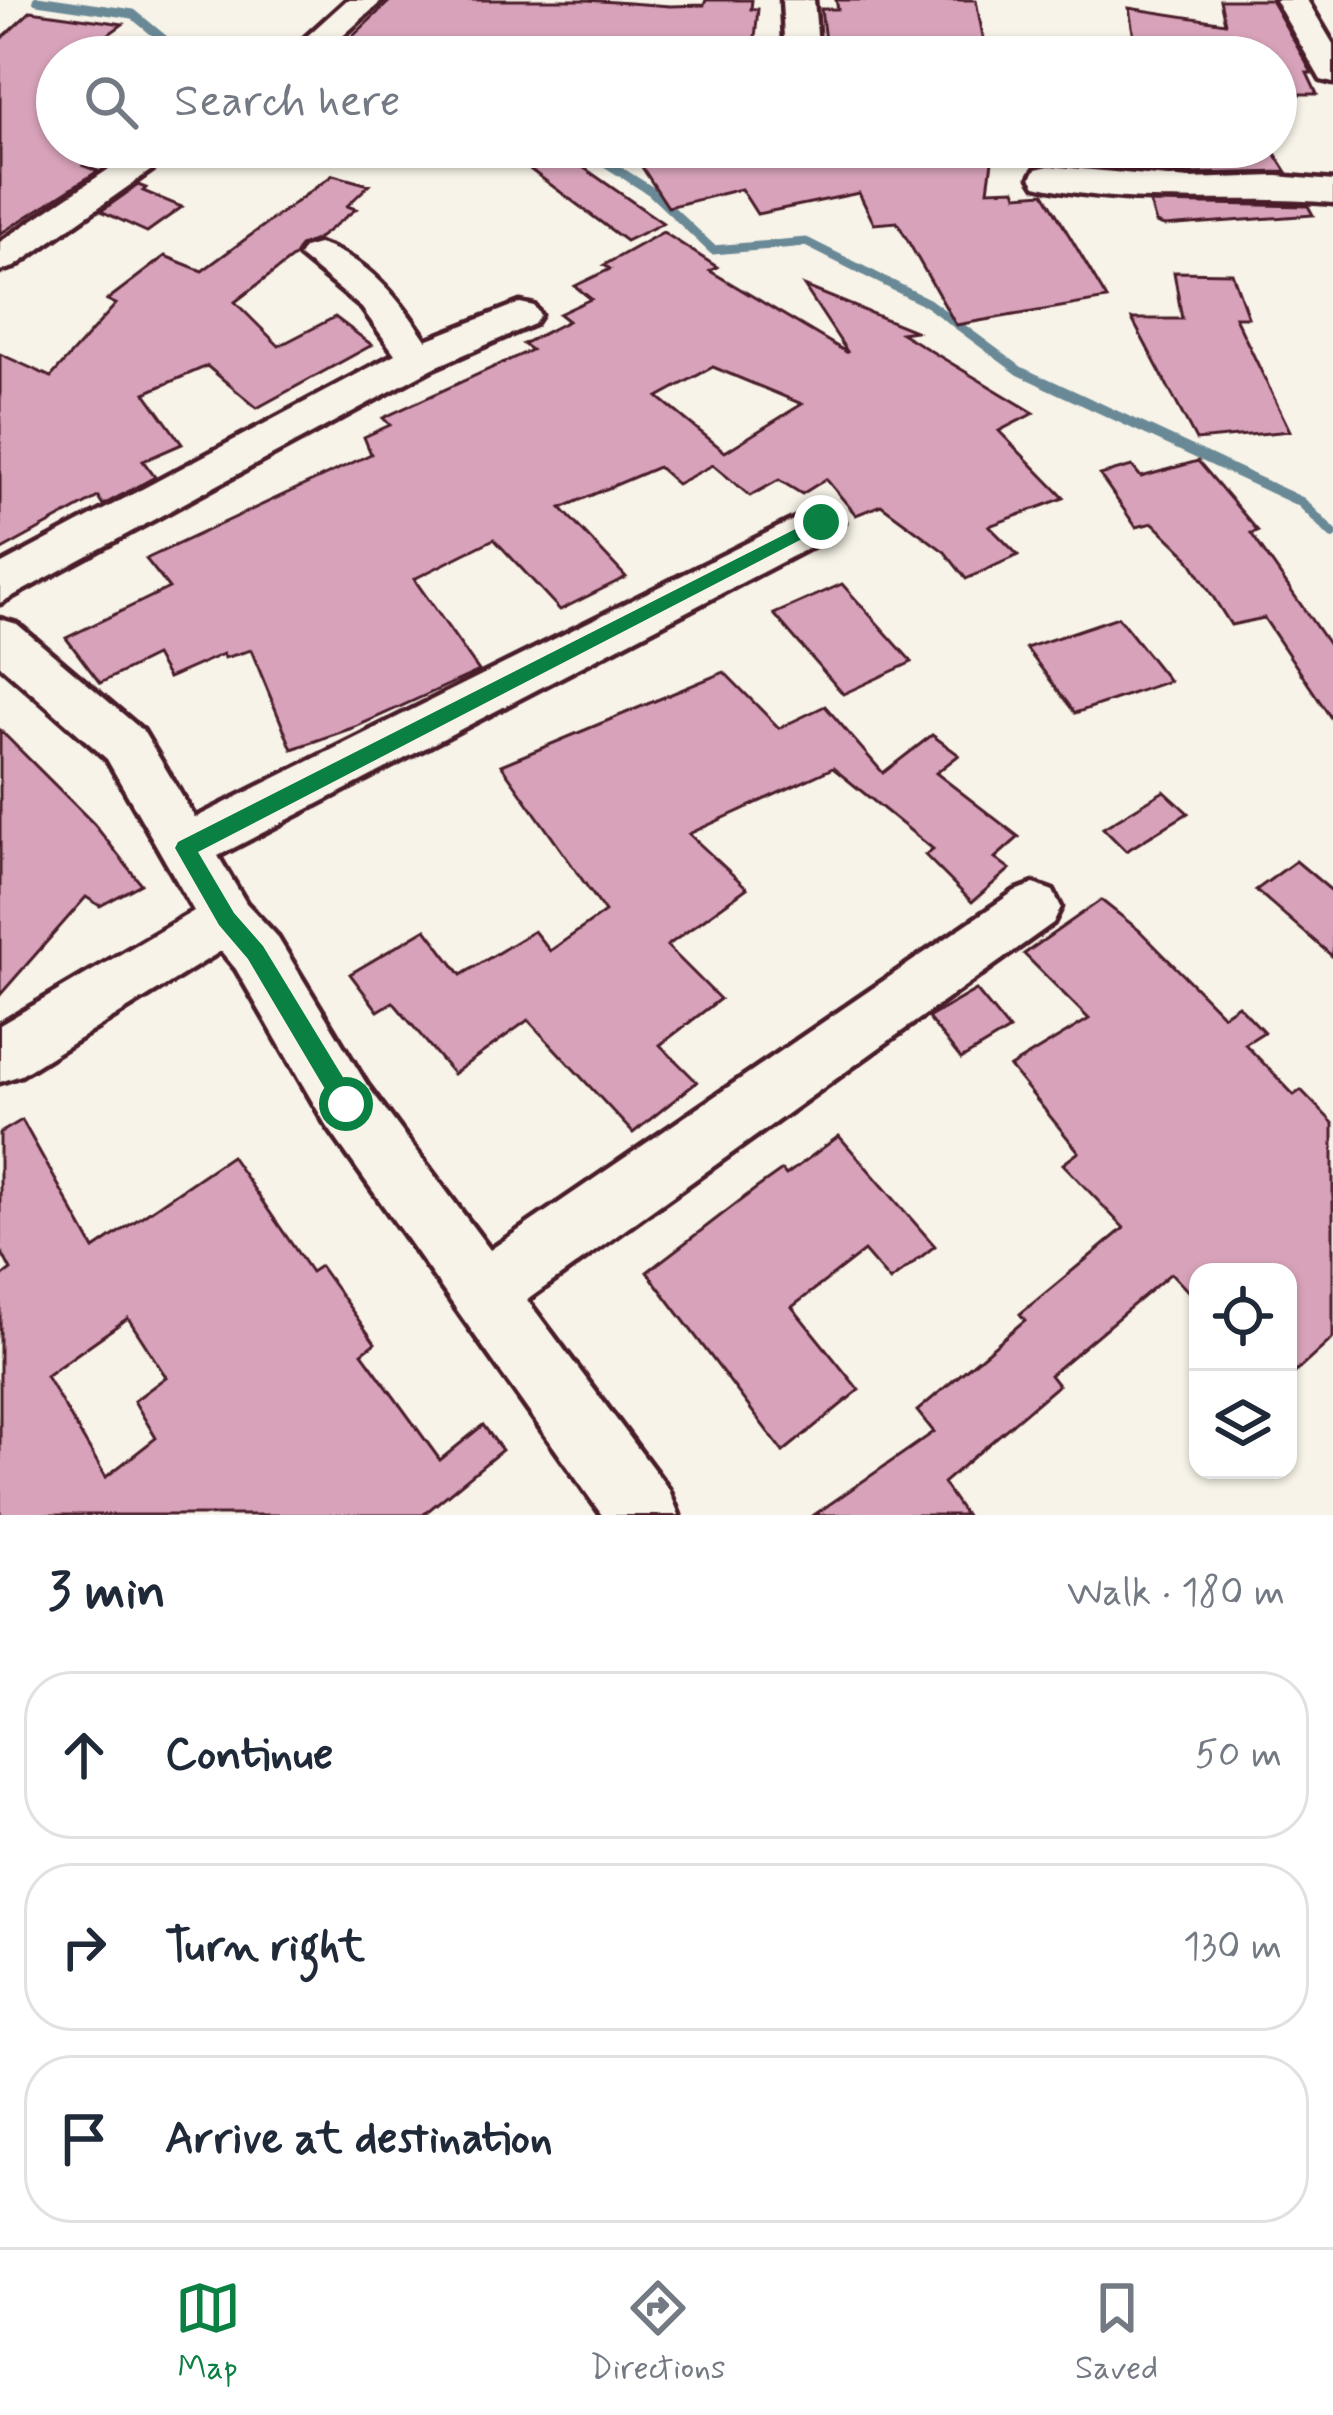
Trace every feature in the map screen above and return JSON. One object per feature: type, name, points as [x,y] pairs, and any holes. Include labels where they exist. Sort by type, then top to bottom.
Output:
[{"type":"street","points":[[324,36],[368,0]]},
{"type":"street","points":[[798,0],[801,36]]},
{"type":"street","points":[[1291,0],[1333,73]]},
{"type":"street","points":[[0,259],[135,168]]},
{"type":"street","points":[[1048,177],[1189,190],[1277,187],[1333,192]]},
{"type":"street","points":[[318,256],[360,279],[386,308],[418,359]]},
{"type":"street","points":[[0,586],[418,359],[520,315]]},
{"type":"street","points":[[185,848],[821,522]]},
{"type":"street","points":[[0,637],[125,745],[227,919],[256,952],[346,1104],[644,1515]]},
{"type":"street","points":[[484,1291],[1034,908]]},
{"type":"street","points":[[0,1056],[227,919]]},
{"type":"building","points":[[391,0],[587,0],[670,6],[752,0],[751,9],[758,9],[755,36],[353,36]]},
{"type":"building","points":[[836,0],[976,0],[983,36],[824,36],[821,9],[838,9]]},
{"type":"building","points":[[1220,0],[1271,0],[1291,36],[1134,36],[1129,8],[1225,23]]},
{"type":"building","points":[[31,11],[123,24],[106,36],[36,36],[36,168],[98,171],[0,234],[0,40]]},
{"type":"building","points":[[1297,46],[1312,73],[1307,73],[1317,94],[1297,94]]},
{"type":"building","points":[[528,168],[584,168],[663,223],[626,241]]},
{"type":"building","points":[[643,168],[991,168],[988,190],[1044,193],[1107,299],[956,325],[897,222],[874,224],[859,193],[757,214],[741,189],[668,207]]},
{"type":"building","points":[[1119,168],[1284,168],[1287,172],[1189,174]]},
{"type":"building","points":[[333,175],[369,185],[347,206],[356,209],[316,240],[300,246],[295,256],[235,302],[279,346],[335,317],[372,345],[257,408],[207,366],[145,393],[182,444],[143,461],[155,477],[103,505],[98,497],[0,551],[0,354],[51,377],[116,304],[107,300],[165,256],[202,271]]},
{"type":"building","points":[[138,185],[182,207],[147,232],[101,211]]},
{"type":"building","points":[[1150,203],[1308,206],[1313,215],[1164,226],[1156,223]]},
{"type":"building","points":[[663,232],[717,267],[710,271],[848,353],[804,286],[915,331],[901,333],[1034,413],[999,431],[1064,498],[989,526],[1018,555],[966,579],[945,552],[881,505],[856,515],[826,479],[802,494],[779,480],[750,496],[713,465],[677,484],[658,467],[561,508],[626,577],[560,610],[494,539],[414,579],[479,671],[355,727],[292,749],[251,650],[224,658],[223,654],[168,678],[155,656],[100,683],[66,638],[169,588],[146,559],[371,454],[364,437],[390,425],[383,418],[531,350],[523,344],[568,321],[559,314],[591,299],[575,286],[610,269],[604,265]],"holes":[[[713,367],[802,404],[725,452],[658,397]]]},
{"type":"building","points":[[1174,272],[1232,273],[1248,317],[1235,317],[1290,431],[1196,440],[1132,319],[1182,319]]},
{"type":"building","points":[[1198,461],[1258,531],[1251,533],[1333,651],[1333,721],[1264,618],[1231,625],[1187,556],[1153,523],[1136,527],[1100,475],[1132,466],[1141,477]]},
{"type":"building","points":[[842,584],[912,662],[843,694],[774,614]]},
{"type":"building","points":[[1118,617],[1169,681],[1075,713],[1026,648]]},
{"type":"building","points":[[724,672],[779,728],[825,706],[883,773],[932,735],[959,755],[936,773],[1019,837],[995,858],[1010,869],[972,902],[925,855],[933,849],[833,768],[689,834],[747,888],[667,946],[720,999],[660,1045],[697,1082],[633,1133],[528,1020],[453,1074],[393,1002],[378,1011],[350,974],[426,929],[461,975],[534,931],[550,951],[605,912],[501,765]]},
{"type":"building","points":[[0,730],[94,824],[141,884],[100,906],[86,897],[0,995]]},
{"type":"building","points":[[1164,791],[1188,813],[1126,851],[1103,828]]},
{"type":"building","points":[[1296,861],[1333,892],[1333,957],[1256,890]]},
{"type":"building","points":[[1101,900],[1139,930],[1223,1015],[1238,1005],[1264,1032],[1245,1044],[1294,1095],[1301,1090],[1333,1123],[1333,1338],[1297,1371],[1297,1263],[1189,1263],[1189,1292],[1171,1273],[1050,1375],[1058,1385],[943,1483],[965,1515],[814,1515],[934,1432],[917,1411],[1025,1320],[1020,1314],[1124,1228],[1063,1164],[1079,1152],[1010,1067],[1089,1019],[1024,954]]},
{"type":"building","points":[[976,990],[1009,1030],[961,1059],[928,1018]]},
{"type":"building","points":[[22,1120],[94,1249],[231,1156],[311,1272],[320,1266],[375,1343],[362,1353],[440,1460],[483,1425],[502,1450],[423,1515],[0,1515],[0,1278],[11,1270],[0,1249],[0,1133]],"holes":[[[128,1318],[166,1377],[134,1401],[156,1438],[106,1477],[46,1376]]]},
{"type":"building","points":[[839,1136],[935,1246],[890,1281],[864,1251],[792,1307],[859,1390],[783,1452],[647,1272],[782,1170],[786,1175]]},
{"type":"waterway","points":[[37,0],[133,14],[160,36]]},
{"type":"waterway","points":[[614,168],[651,191],[713,250],[806,242],[928,303],[1020,371],[1050,385]]},
{"type":"waterway","points":[[1044,382],[1301,502],[1333,534]]},
{"type":"route","points":[[346,1104],[256,952],[227,919],[185,848],[821,522]]}]
